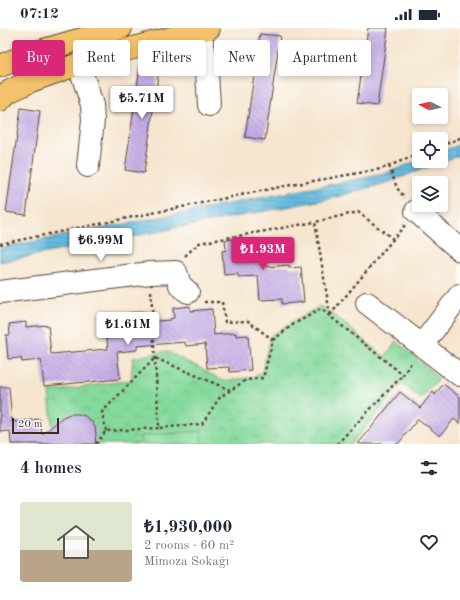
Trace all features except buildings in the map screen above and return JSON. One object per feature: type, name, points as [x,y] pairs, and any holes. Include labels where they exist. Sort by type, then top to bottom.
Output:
[{"type":"main road","points":[[0,66],[29,54],[121,28]]},
{"type":"main road","points":[[130,49],[204,29]]},
{"type":"main road","points":[[0,100],[8,92],[31,81],[73,66]]},
{"type":"street","points":[[204,29],[209,105]]},
{"type":"street","points":[[82,76],[92,105],[93,120],[88,166]]},
{"type":"street","points":[[417,212],[460,250]]},
{"type":"street","points":[[0,292],[150,273],[176,272],[180,285],[195,297]]},
{"type":"street","points":[[422,345],[460,294]]},
{"type":"street","points":[[366,303],[460,375]]},
{"type":"path","points":[[448,143],[460,138]]},
{"type":"path","points":[[0,244],[272,189],[381,169],[412,157]]},
{"type":"path","points":[[389,167],[397,186]]},
{"type":"path","points":[[185,256],[199,243],[315,222],[358,212],[393,239]]},
{"type":"path","points":[[330,315],[415,212]]},
{"type":"path","points":[[315,222],[330,315]]},
{"type":"path","points":[[150,273],[160,428]]},
{"type":"path","points":[[195,297],[222,302],[225,322],[248,321],[272,340]]},
{"type":"path","points":[[96,444],[106,431],[202,424],[220,397],[246,380],[262,378],[272,340],[294,324],[322,309],[403,375]]},
{"type":"path","points":[[337,444],[403,375],[422,345]]},
{"type":"path","points":[[155,358],[230,390]]},
{"type":"path","points":[[106,431],[102,412],[155,358]]},
{"type":"green space","points":[[320,306],[334,315],[385,357],[396,341],[439,379],[421,399],[402,384],[351,444],[54,444],[49,392],[131,380],[133,358],[166,351],[223,381],[254,377],[262,372],[271,335]]},
{"type":"green space","points":[[201,431],[202,444],[141,444],[140,436]]},
{"type":"water","points":[[460,144],[460,155],[448,160],[448,149]]},
{"type":"water","points":[[412,163],[412,168],[426,168],[389,182],[333,198],[0,262],[0,248],[384,174]]}]
